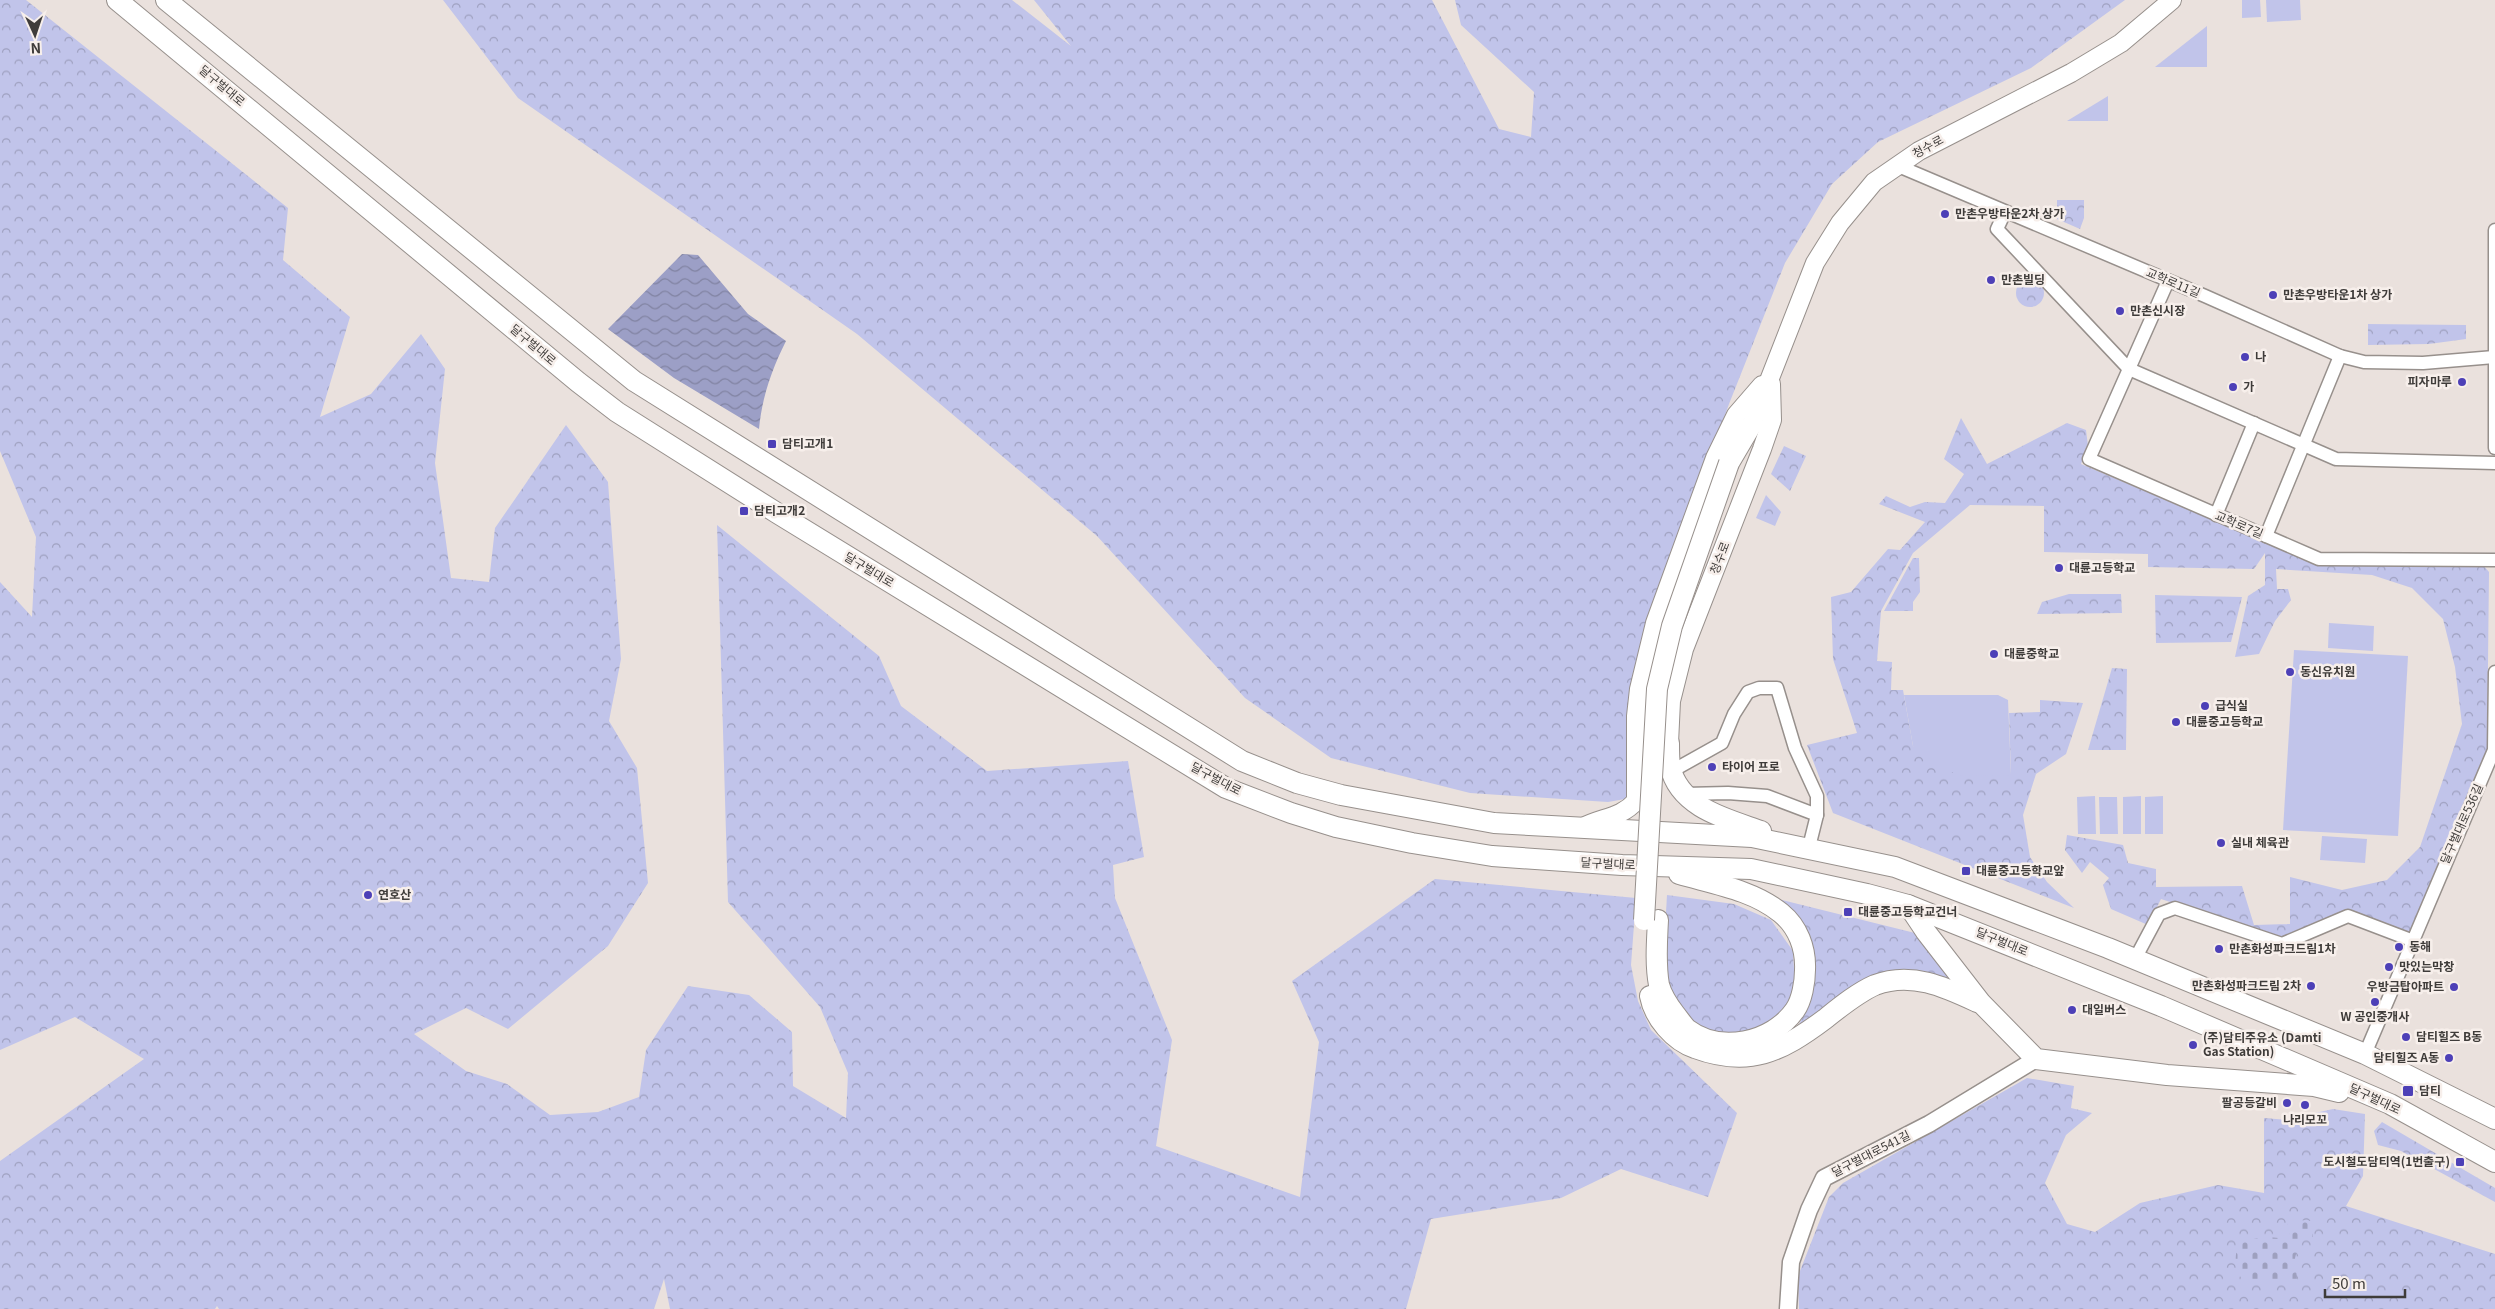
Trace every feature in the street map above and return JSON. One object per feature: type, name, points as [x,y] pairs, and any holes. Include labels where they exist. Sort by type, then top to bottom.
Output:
[{"type":"main road","name":"달구벌대로","points":[[117,0],[578,382],[617,412],[777,513],[1226,788],[1291,813],[1380,837],[1492,856],[1622,865],[1751,869],[1867,894],[1908,905],[2161,1006],[2390,1104],[2495,1162]]},
{"type":"main road","points":[[166,0],[634,381],[794,481],[822,501],[1242,761],[1298,782],[1374,802],[1494,823],[1734,836],[1802,846],[1895,867],[2135,959],[2365,1054],[2495,1119]]},
{"type":"main road","name":"청수로","points":[[1752,424],[1816,264],[1829,239],[1855,203],[1874,182],[1926,148],[2071,73],[2121,43],[2172,0]]},
{"type":"main road","points":[[1771,375],[1736,415],[1729,463],[1669,691],[1651,920],[1643,965],[1651,1001],[1666,1029],[1686,1045],[1718,1057],[1748,1058],[1770,1052],[1790,1042],[1846,1002],[1876,985],[1905,980],[1925,981],[1943,986],[1981,1003]]},
{"type":"main road","name":"청수로","points":[[1669,743],[1671,701],[1684,649],[1772,420],[1771,375]]},
{"type":"main road","points":[[1582,828],[1594,821],[1614,817],[1628,810],[1636,801],[1636,716],[1639,689],[1655,623],[1729,463],[1752,424]]},
{"type":"main road","points":[[1669,743],[1672,771],[1685,794],[1716,815],[1802,846]]},
{"type":"main road","points":[[1622,865],[1678,873],[1754,896],[1782,914],[1794,927],[1802,942],[1806,962],[1805,982],[1796,1010],[1772,1033],[1740,1043],[1711,1040],[1687,1029],[1666,1004],[1659,985],[1651,920]]},
{"type":"main road","points":[[1908,905],[1926,932],[1981,1003],[2036,1059],[2166,1075],[2314,1086],[2390,1104]]},
{"type":"street","name":"교학로11길","points":[[1896,166],[2168,280],[2340,356],[2364,362],[2423,363],[2494,357]]},
{"type":"street","points":[[2005,212],[1998,229],[2129,369],[2336,459],[2495,463]]},
{"type":"street","points":[[2495,230],[2495,448]]},
{"type":"street","name":"교학로7길","points":[[2168,280],[2089,459],[2319,559],[2495,560]]},
{"type":"street","points":[[2266,536],[2302,444],[2340,356]]},
{"type":"street","points":[[2216,515],[2254,423]]},
{"type":"street","name":"달구벌대로536길","points":[[2365,1054],[2411,940],[2494,750],[2495,672]]},
{"type":"street","points":[[1672,771],[1722,743],[1734,714],[1748,692],[1759,688],[1777,688],[1795,748],[1818,796],[1817,816],[1802,846]]},
{"type":"street","points":[[1685,794],[1728,793],[1767,796],[1817,816]]},
{"type":"street","points":[[2135,959],[2159,914],[2175,908],[2282,944],[2348,916],[2411,940]]},
{"type":"street","name":"달구벌대로541길","points":[[1788,1309],[1791,1262],[1809,1210],[1824,1178],[1929,1124],[2036,1059]]},
{"type":"green space","points":[[0,0],[26,0],[288,208],[283,260],[350,317],[320,417],[371,394],[421,334],[445,369],[435,463],[451,578],[489,582],[495,528],[566,425],[608,482],[621,659],[609,721],[637,768],[648,883],[608,946],[508,1029],[466,1008],[414,1034],[466,1071],[507,1084],[550,1115],[598,1112],[639,1097],[646,1050],[688,986],[749,995],[792,1032],[793,1086],[846,1118],[848,1073],[820,1007],[728,902],[717,525],[879,656],[901,706],[987,771],[1128,761],[1144,857],[1113,865],[1115,898],[1172,1040],[1156,1146],[1300,1197],[1319,1042],[1292,981],[1435,879],[1636,898],[1631,965],[1638,1001],[1651,1030],[1737,1113],[1708,1197],[1621,1169],[1561,1198],[1431,1219],[1406,1309],[670,1309],[664,1279],[654,1309],[219,1309],[217,1306],[215,1309],[0,1309],[0,1161],[144,1059],[75,1017],[0,1050],[0,582],[32,617],[36,537],[0,451]]},
{"type":"green space","points":[[443,0],[1012,0],[1071,46],[1034,0],[1432,0],[1499,129],[1531,137],[1534,92],[1461,25],[1455,0],[2125,0],[2031,68],[1878,142],[1832,184],[1785,263],[1729,404],[1642,643],[1631,798],[1608,802],[1470,793],[1331,758],[1245,698],[1097,536],[857,334],[518,98]]},
{"type":"green space","points":[[2242,0],[2260,0],[2261,17],[2242,18]]},
{"type":"green space","points":[[2266,0],[2300,0],[2301,20],[2267,22]]},
{"type":"green space","points":[[2207,26],[2207,67],[2155,67]]},
{"type":"green space","points":[[2108,96],[2108,121],[2067,121]]},
{"type":"green space","points":[[2057,200],[2084,200],[2084,218],[2080,229],[2057,219]]},
{"type":"green space","points":[[2030,279],[2040,283],[2044,293],[2040,303],[2030,307],[2020,303],[2016,293],[2020,283]]},
{"type":"green space","points":[[2368,324],[2466,325],[2466,339],[2429,344],[2368,345]]},
{"type":"green space","points":[[1961,418],[1987,464],[2067,423],[2086,430],[2088,446],[2081,464],[2317,564],[2483,565],[2489,572],[2487,755],[2411,931],[2401,933],[2347,912],[2283,939],[2161,899],[2148,925],[2111,909],[2103,885],[2109,878],[2090,862],[2082,873],[2065,850],[2067,835],[2123,845],[2128,863],[2156,869],[2156,887],[2242,886],[2254,925],[2290,924],[2290,877],[2342,890],[2387,880],[2420,847],[2462,724],[2455,667],[2443,619],[2412,588],[2372,575],[2276,569],[2277,589],[2288,589],[2291,600],[2275,621],[2259,654],[2235,657],[2248,596],[2265,585],[2265,553],[2254,569],[2148,567],[2148,554],[2044,552],[2044,506],[1970,505],[1913,553],[1881,611],[1877,661],[1892,662],[1891,690],[1903,690],[1913,746],[2011,774],[2009,713],[2040,712],[2040,700],[2083,703],[2066,754],[2036,774],[2023,815],[2030,857],[2047,882],[2074,908],[1833,813],[1807,745],[1857,733],[1833,659],[1831,597],[1851,592],[1888,549],[1900,550],[1925,522],[1879,504],[1886,496],[1910,507],[1925,502],[1945,503],[1964,474],[1944,459]]},
{"type":"green space","points":[[1784,446],[1806,456],[1790,491],[1771,474]]},
{"type":"green space","points":[[1766,495],[1781,512],[1775,526],[1756,518]]},
{"type":"green space","points":[[1913,558],[1919,558],[1920,592],[1913,602],[1913,611],[1884,611]]},
{"type":"green space","points":[[2069,594],[2121,594],[2122,613],[2037,614],[2042,602]]},
{"type":"green space","points":[[2155,595],[2242,597],[2231,642],[2156,643]]},
{"type":"green space","points":[[2329,623],[2374,626],[2373,651],[2328,648]]},
{"type":"green space","points":[[2294,650],[2408,656],[2398,836],[2283,830]]},
{"type":"green space","points":[[2112,668],[2127,669],[2126,750],[2088,750]]},
{"type":"green space","points":[[1904,695],[1998,695],[2008,700],[2011,775],[1958,776],[1913,746]]},
{"type":"green space","points":[[2095,796],[2096,834],[2078,834],[2077,797]]},
{"type":"green space","points":[[2141,796],[2141,834],[2123,834],[2123,797]]},
{"type":"green space","points":[[2163,796],[2163,834],[2145,834],[2145,797]]},
{"type":"green space","points":[[2099,797],[2117,797],[2118,834],[2100,834]]},
{"type":"green space","points":[[2322,836],[2367,839],[2365,863],[2320,860]]},
{"type":"green space","points":[[1667,895],[1734,904],[1771,920],[1793,951],[1795,988],[1778,1020],[1746,1036],[1711,1035],[1689,1022],[1672,999],[1663,964]]},
{"type":"green space","points":[[1782,900],[1919,934],[1955,985],[1921,973],[1797,1029],[1813,993],[1813,957],[1778,903]]},
{"type":"green space","points":[[2027,1078],[2074,1086],[2071,1108],[2092,1113],[2066,1135],[2045,1183],[2067,1224],[2095,1232],[2140,1203],[2218,1185],[2264,1193],[2264,1118],[2314,1122],[2315,1113],[2333,1109],[2365,1114],[2363,1176],[2346,1206],[2495,1254],[2495,1309],[1799,1309],[1798,1276],[1829,1197],[1843,1183]]},
{"type":"green space","points":[[2382,1122],[2495,1188],[2495,1202],[2401,1151],[2378,1145],[2374,1131]]},
{"type":"green space","points":[[2287,1219],[2311,1221],[2313,1237],[2300,1239],[2295,1258],[2297,1280],[2243,1282],[2236,1262],[2236,1252],[2240,1241],[2267,1237],[2290,1239]]},
{"type":"water","points":[[682,254],[698,255],[748,314],[786,341],[768,383],[759,429],[674,378],[608,329]]},
{"type":"place","name":"만촌우방타운2차 상가","points":[[1945,214]]},
{"type":"place","name":"만촌빌딩","points":[[1991,280]]},
{"type":"place","name":"만촌우방타운1차 상가","points":[[2273,295]]},
{"type":"place","name":"만촌신시장","points":[[2120,311]]},
{"type":"place","name":"나","points":[[2245,357]]},
{"type":"place","name":"피자마루","points":[[2462,382]]},
{"type":"place","name":"가","points":[[2233,387]]},
{"type":"place","name":"담티고개1","points":[[772,444]]},
{"type":"place","name":"담티고개2","points":[[744,511]]},
{"type":"place","name":"대륜고등학교","points":[[2059,568]]},
{"type":"place","name":"대륜중학교","points":[[1994,654]]},
{"type":"place","name":"동신유치원","points":[[2290,672]]},
{"type":"place","name":"급식실","points":[[2205,706]]},
{"type":"place","name":"대륜중고등학교","points":[[2176,722]]},
{"type":"place","name":"타이어 프로","points":[[1712,767]]},
{"type":"place","name":"실내 체육관","points":[[2221,843]]},
{"type":"place","name":"대륜중고등학교앞","points":[[1966,871]]},
{"type":"place","name":"연호산","points":[[368,895]]},
{"type":"place","name":"대륜중고등학교건너","points":[[1848,912]]},
{"type":"place","name":"동해","points":[[2399,947]]},
{"type":"place","name":"만촌화성파크드림1차","points":[[2219,949]]},
{"type":"place","name":"맛있는막창","points":[[2389,967]]},
{"type":"place","name":"만촌화성파크드림 2차","points":[[2311,986]]},
{"type":"place","name":"우방금탑아파트","points":[[2454,987]]},
{"type":"place","name":"W 공인중개사","points":[[2375,1002]]},
{"type":"place","name":"대일버스","points":[[2072,1010]]},
{"type":"place","name":"담티힐즈 B동","points":[[2406,1037]]},
{"type":"place","name":"(주)담티주유소 (Damti Gas Station)","points":[[2193,1045]]},
{"type":"place","name":"담티힐즈 A동","points":[[2449,1058]]},
{"type":"place","name":"담티","points":[[2408,1091]]},
{"type":"place","name":"팔공등갈비","points":[[2287,1103]]},
{"type":"place","name":"나리모꼬","points":[[2305,1105]]},
{"type":"place","name":"도시철도담티역(1번출구)","points":[[2460,1162]]}]
